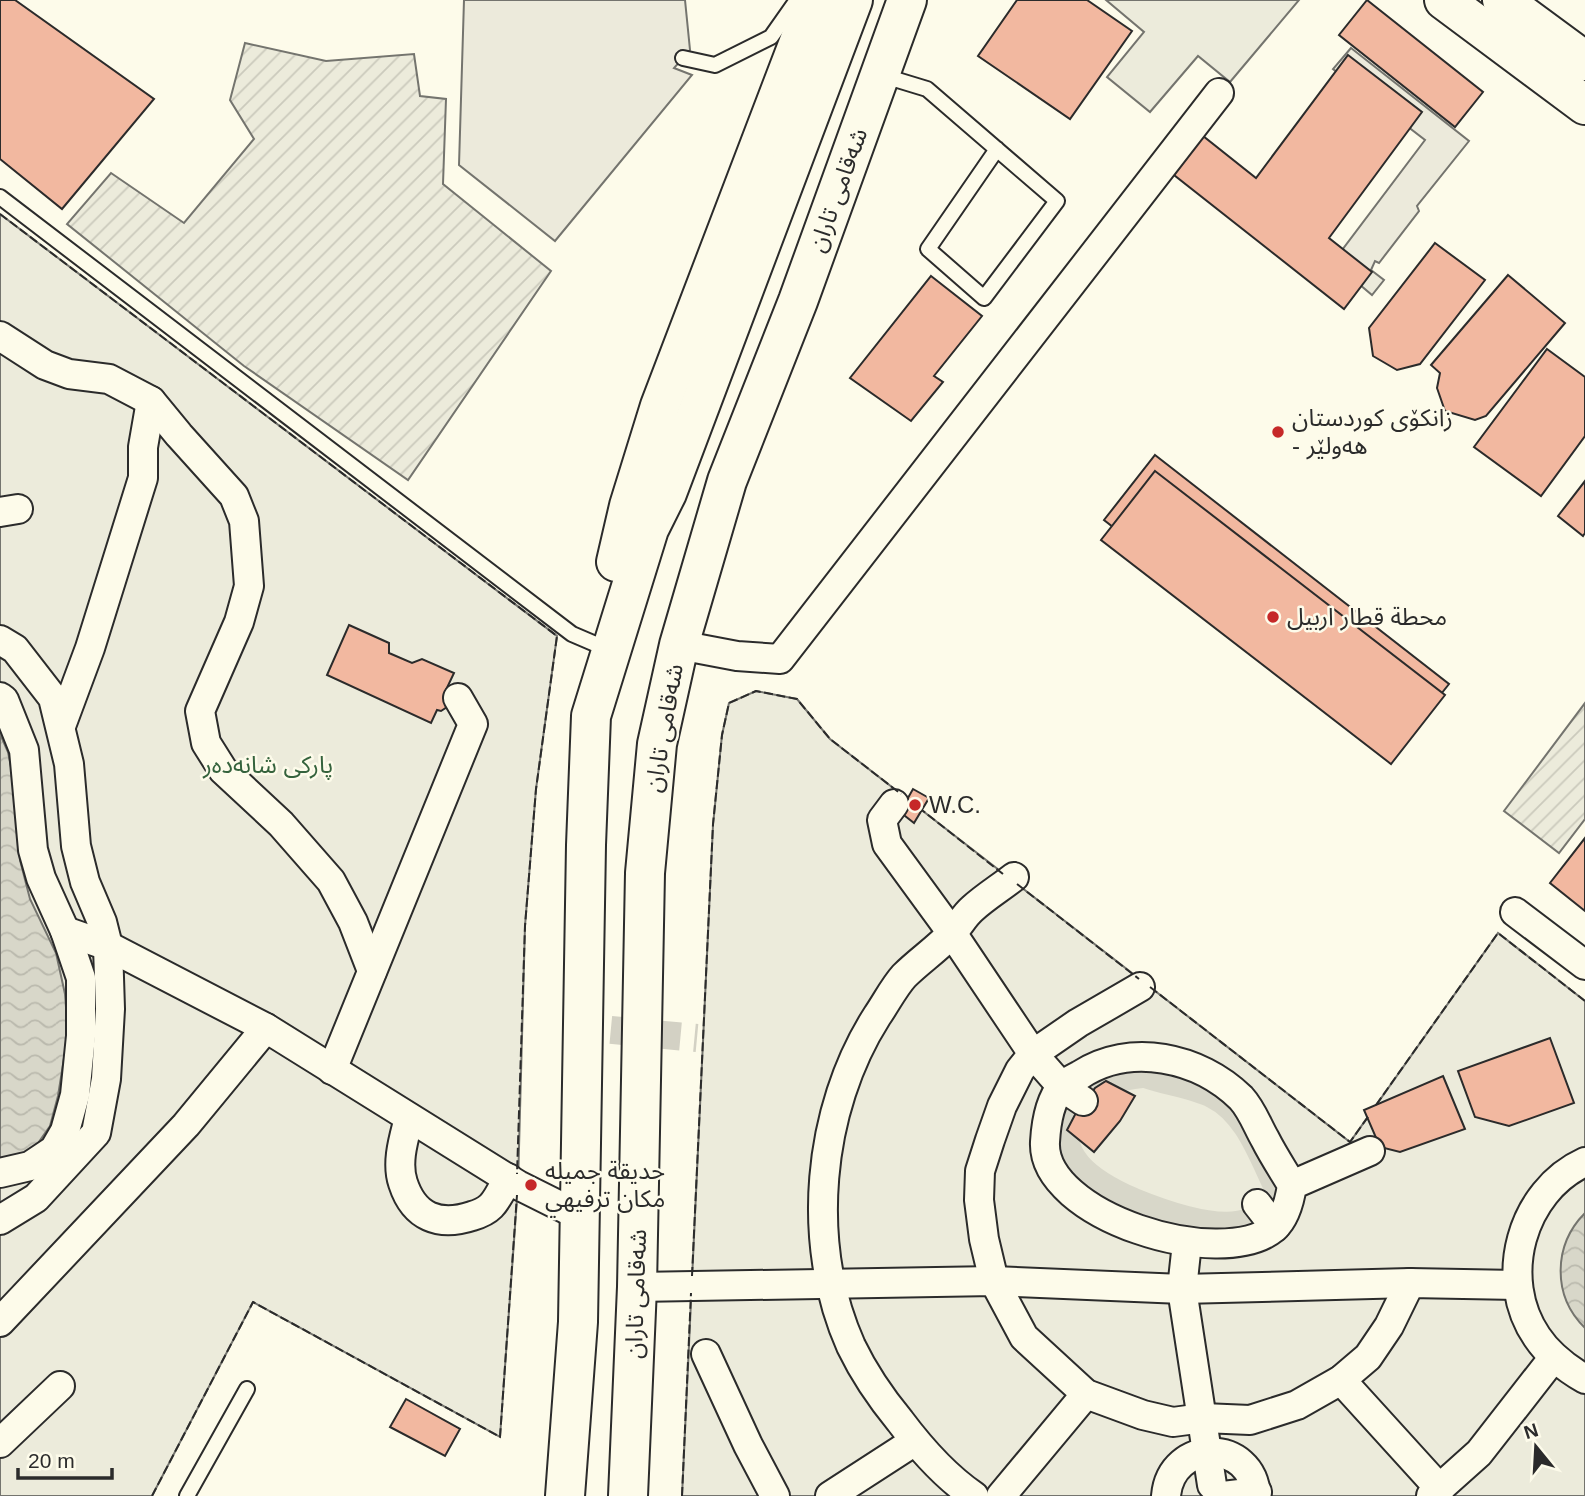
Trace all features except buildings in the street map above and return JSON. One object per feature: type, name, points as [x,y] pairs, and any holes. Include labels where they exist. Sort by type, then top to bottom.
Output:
[{"type":"main road","points":[[565,1496],[578,1322],[586,845],[591,716],[610,583],[660,406],[815,0]]},
{"type":"main road","points":[[591,716],[649,529],[667,493],[853,0]]},
{"type":"main road","name":"شەقامی تاران","points":[[628,1496],[637,1287],[645,873],[657,744],[679,645],[727,481],[798,300],[906,0]]},
{"type":"main road","points":[[1444,0],[1585,105]]},
{"type":"main road","points":[[1503,0],[1585,61]]},
{"type":"street","points":[[679,645],[737,656],[780,659],[1219,93]]},
{"type":"street","points":[[0,336],[45,365],[69,374],[110,379],[151,401],[234,496],[244,522],[249,586],[239,622],[200,711],[206,743],[223,770],[281,824],[331,881],[353,922],[372,971]]},
{"type":"street","points":[[61,726],[90,649],[142,478],[142,447],[151,401]]},
{"type":"street","points":[[0,640],[15,649],[53,698],[61,726],[72,795],[76,846],[85,882],[102,922],[108,946],[110,1009],[106,1079],[96,1133],[36,1198],[0,1220]]},
{"type":"street","points":[[0,697],[4,700],[24,750],[33,850],[41,878],[65,931],[81,978],[81,1037],[75,1095],[65,1131],[54,1150],[30,1166],[2,1173]]},
{"type":"street","points":[[332,1070],[473,724],[458,698]]},
{"type":"street","points":[[30,816],[40,809],[37,732],[41,726],[48,729],[60,787],[72,795]]},
{"type":"street","points":[[894,804],[882,820],[887,844],[952,933],[1033,1054],[1073,1094]]},
{"type":"street","points":[[974,1496],[915,1441],[872,1383],[851,1345],[831,1284],[824,1225],[824,1187],[833,1117],[843,1086],[876,1018],[903,978],[952,933],[970,911],[1014,877]]},
{"type":"street","points":[[1515,912],[1585,965]]},
{"type":"street","points":[[65,931],[108,946],[266,1028],[508,1178],[579,1215]]},
{"type":"street","points":[[1140,987],[1078,1023],[1033,1054],[1020,1070],[1002,1106],[980,1171],[979,1200],[984,1239],[994,1281],[1024,1337],[1086,1394],[1143,1415],[1173,1422],[1203,1418],[1250,1420],[1297,1405],[1341,1380],[1368,1357],[1389,1326],[1410,1283]]},
{"type":"street","points":[[0,1322],[186,1125],[266,1028]]},
{"type":"street","points":[[1121,1057],[1165,1059],[1205,1072],[1242,1100],[1254,1116],[1292,1185],[1290,1201],[1267,1216],[1252,1238],[1221,1245],[1187,1243],[1131,1227],[1103,1215],[1055,1176],[1045,1153],[1050,1109],[1073,1094],[1093,1066],[1121,1057]]},
{"type":"street","points":[[410,1118],[403,1143],[402,1181],[417,1206],[429,1218],[443,1222],[461,1220],[481,1213],[495,1200],[508,1178]]},
{"type":"street","points":[[1292,1185],[1370,1151]]},
{"type":"street","points":[[1585,1162],[1557,1180],[1538,1202],[1524,1228],[1517,1256],[1517,1285],[1524,1311],[1536,1336],[1553,1357],[1585,1379]]},
{"type":"street","points":[[1166,1496],[1170,1479],[1178,1466],[1197,1454],[1208,1452],[1227,1454],[1240,1462],[1250,1474],[1256,1494],[1215,1493],[1208,1452],[1182,1289],[1187,1243]]},
{"type":"street","points":[[637,1287],[994,1281],[1182,1289],[1410,1283],[1517,1285]]},
{"type":"street","points":[[706,1354],[775,1496]]},
{"type":"street","points":[[1341,1380],[1435,1492],[1479,1453],[1553,1357]]},
{"type":"street","points":[[0,1443],[60,1386]]},
{"type":"street","points":[[1000,1496],[1086,1394]]},
{"type":"street","points":[[830,1496],[915,1441]]},
{"type":"lane","points":[[683,58],[715,65],[771,37],[797,0]]},
{"type":"lane","points":[[880,75],[927,89],[997,149],[1057,201],[984,298],[928,249],[997,149]]},
{"type":"lane","points":[[0,197],[572,634],[600,646]]},
{"type":"lane","points":[[187,1496],[247,1389]]},
{"type":"green space","points":[[1106,0],[1299,0],[1230,82],[1198,56],[1150,112],[1107,77],[1144,32]]},
{"type":"green space","points":[[245,43],[326,61],[414,54],[420,96],[446,99],[443,184],[551,271],[408,480],[244,366],[67,224],[111,173],[184,223],[254,139],[230,100]]},
{"type":"green space","name":"پارکی شانەدەر","points":[[0,214],[557,636],[536,789],[525,926],[518,1185],[500,1437],[253,1302],[152,1496],[0,1496]]},
{"type":"green space","points":[[756,691],[797,699],[830,739],[1350,1142],[1498,933],[1585,1001],[1585,1496],[682,1496],[713,825],[722,735],[729,703]]},
{"type":"green space","points":[[1585,703],[1585,819],[1559,853],[1504,811]]},
{"type":"shaded area","points":[[464,0],[685,0],[690,50],[674,68],[692,75],[555,241],[459,165]]},
{"type":"shaded area","points":[[1351,48],[1469,141],[1417,206],[1419,211],[1379,263],[1375,261],[1371,270],[1384,280],[1372,295],[1333,262],[1425,140],[1333,69]]},
{"type":"water","points":[[0,734],[8,752],[15,787],[20,860],[30,899],[56,953],[65,994],[68,1033],[58,1096],[50,1126],[36,1146],[10,1161],[0,1161]]},
{"type":"water","points":[[1585,1213],[1585,1328],[1567,1301],[1561,1270],[1567,1240]]},
{"type":"waterway","points":[[1145,1071],[1214,1092],[1238,1110],[1256,1135],[1282,1190],[1279,1201],[1268,1215],[1258,1222],[1238,1227],[1191,1224],[1117,1197],[1102,1189],[1076,1168],[1067,1155],[1063,1140],[1064,1124],[1077,1097],[1103,1080],[1145,1071]]},
{"type":"tunnel","points":[[569,1026],[697,1038]]},
{"type":"fence","points":[[0,214],[557,636],[536,789],[525,926],[517,1174]]},
{"type":"fence","points":[[692,1276],[713,824],[722,735],[729,703],[756,691],[797,699],[830,739],[901,794]]},
{"type":"fence","points":[[918,807],[1003,874]]},
{"type":"fence","points":[[1017,884],[1139,979]]},
{"type":"fence","points":[[1376,1105],[1498,933],[1585,1001]]},
{"type":"fence","points":[[1150,987],[1350,1142],[1370,1114]]},
{"type":"fence","points":[[152,1496],[253,1302],[500,1437],[517,1195]]},
{"type":"fence","points":[[682,1496],[691,1293]]},
{"type":"place","name":"زانکۆی کوردستان - هەولێر","points":[[1278,432]]},
{"type":"place","name":"محطة قطار اربيل","points":[[1273,617]]},
{"type":"place","name":"W.C.","points":[[915,805]]},
{"type":"place","name":"حديقة جميله مكان ترفيهي","points":[[531,1185]]}]
